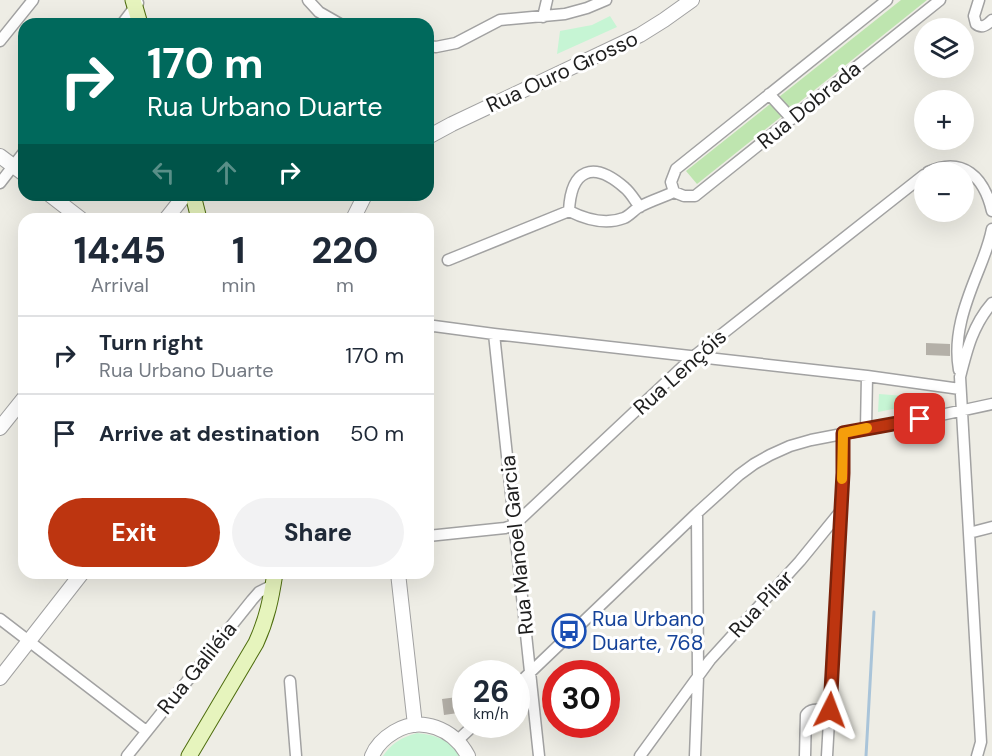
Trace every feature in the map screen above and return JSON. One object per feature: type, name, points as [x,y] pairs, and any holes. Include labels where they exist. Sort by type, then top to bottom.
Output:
[{"type":"main road","points":[[136,2],[139,18]]},
{"type":"main road","points":[[189,756],[256,643],[270,606],[274,579]]},
{"type":"street","points":[[19,18],[33,0]]},
{"type":"street","points":[[308,0],[319,12],[329,18]]},
{"type":"street","points":[[543,17],[547,0]]},
{"type":"street","points":[[434,47],[456,43],[500,20],[565,14],[606,0]]},
{"type":"street","name":"Rua Ouro Grosso","points":[[434,134],[640,35],[692,0]]},
{"type":"street","name":"Rua Dobrada","points":[[674,192],[671,182],[676,169],[887,0]]},
{"type":"street","name":"Rua Dobrada","points":[[568,211],[581,217],[610,220],[624,218],[640,207],[674,192],[684,196],[695,196],[940,0]]},
{"type":"street","points":[[979,0],[974,16],[976,24],[983,26],[992,20]]},
{"type":"street","points":[[126,18],[136,2]]},
{"type":"street","points":[[0,41],[18,19]]},
{"type":"street","points":[[769,94],[792,119]]},
{"type":"street","points":[[0,156],[18,169]]},
{"type":"street","points":[[0,183],[18,171]]},
{"type":"street","points":[[448,260],[568,211],[573,185],[588,172],[600,173],[610,178],[626,189],[640,207]]},
{"type":"street","name":"Rua Lençóis","points":[[974,176],[980,181],[992,211]]},
{"type":"street","name":"Rua Lençóis","points":[[514,525],[693,357],[914,183]]},
{"type":"street","points":[[58,201],[73,213]]},
{"type":"street","points":[[171,213],[180,201]]},
{"type":"street","points":[[977,756],[986,743],[957,350],[960,324],[992,229]]},
{"type":"street","points":[[960,377],[974,329],[992,303]]},
{"type":"street","points":[[434,326],[867,376],[960,389]]},
{"type":"street","name":"Rua Manoel Garcia","points":[[494,334],[529,660]]},
{"type":"street","points":[[866,429],[867,376]]},
{"type":"street","points":[[530,673],[697,513],[753,464],[790,446],[811,440],[992,404]]},
{"type":"street","points":[[0,428],[18,406]]},
{"type":"street","points":[[827,756],[841,512],[843,433]]},
{"type":"street","name":"Rua Pilar","points":[[640,756],[710,660],[841,512]]},
{"type":"street","points":[[695,756],[698,677],[697,513]]},
{"type":"street","points":[[434,535],[514,525]]},
{"type":"street","points":[[969,534],[992,527]]},
{"type":"street","points":[[0,678],[77,579]]},
{"type":"street","name":"Rua Galiléia","points":[[126,756],[252,600],[274,579]]},
{"type":"street","points":[[399,579],[416,725]]},
{"type":"street","points":[[0,619],[146,731]]},
{"type":"street","name":"Rua Manoel Garcia","points":[[530,673],[539,756]]},
{"type":"street","points":[[290,681],[296,756]]},
{"type":"street","points":[[805,756],[806,715],[813,710],[830,710]]},
{"type":"street","points":[[372,756],[385,738],[399,729],[416,725],[431,726],[446,731],[458,740],[468,756]]},
{"type":"green space","points":[[901,0],[927,0],[697,184],[686,171]]},
{"type":"green space","points":[[610,16],[617,27],[557,54],[560,31],[592,25]]},
{"type":"green space","points":[[879,394],[943,399],[878,412]]},
{"type":"green space","points":[[417,733],[430,735],[447,742],[459,756],[383,756],[398,741]]},
{"type":"building","points":[[926,343],[950,344],[950,356],[926,355]]},
{"type":"building","points":[[452,698],[452,714],[444,715],[442,699]]},
{"type":"waterway","points":[[866,756],[874,612]]},
{"type":"slow traffic","points":[[842,479],[843,433],[867,428]]},
{"type":"place","name":"Rua Urbano Duarte, 768","points":[[569,631]]},
{"type":"route","points":[[830,710],[843,473],[843,433],[920,419]]}]
